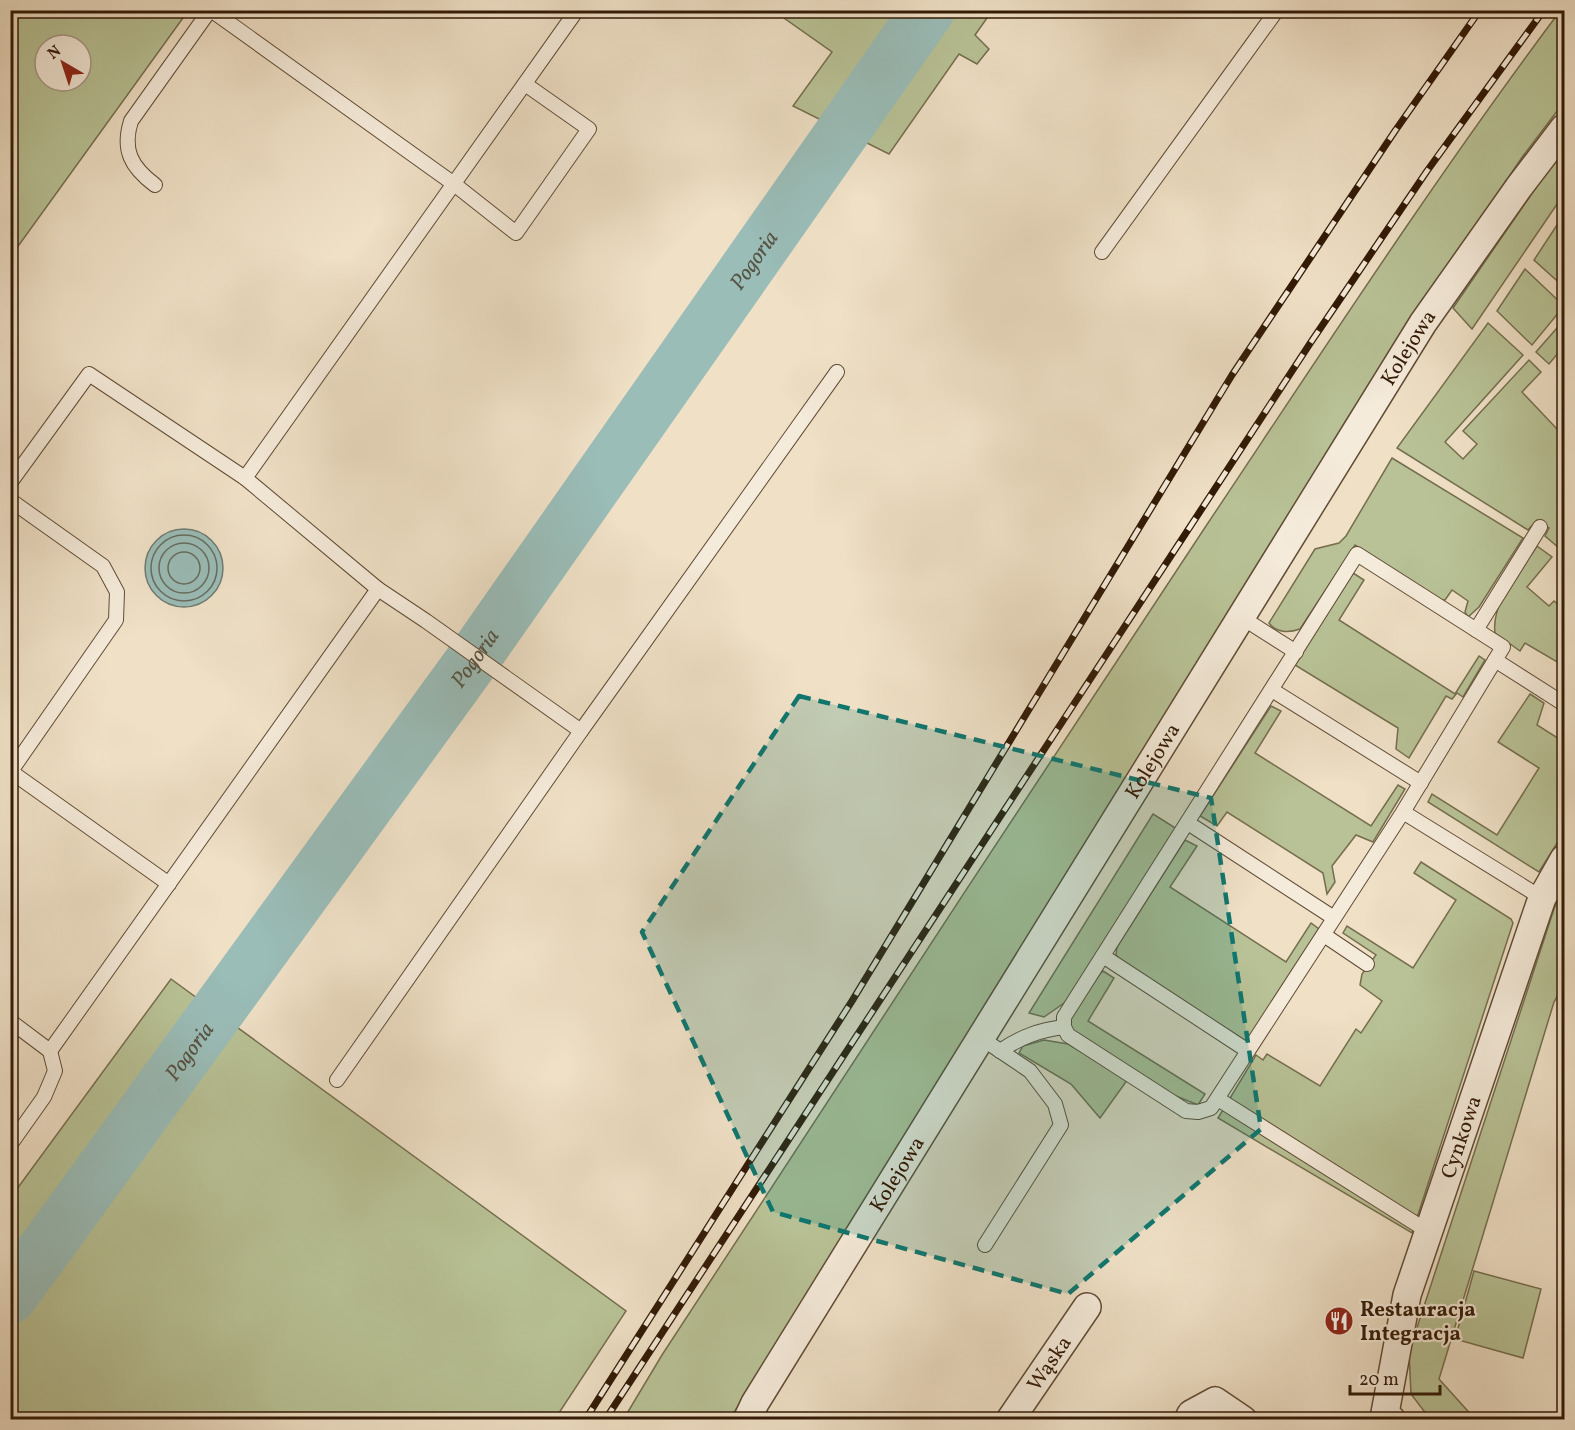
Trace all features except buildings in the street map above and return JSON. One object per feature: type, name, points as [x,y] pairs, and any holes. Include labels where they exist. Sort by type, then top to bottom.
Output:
[{"type":"street","name":"Kolejowa","points":[[751,1411],[990,1044],[1241,617],[1423,323],[1519,187],[1564,128]]},
{"type":"street","name":"Cynkowa","points":[[1385,1417],[1407,1295],[1542,898],[1564,859]]},
{"type":"street","name":"Wąska","points":[[1010,1419],[1087,1307]]},
{"type":"street","points":[[1188,1419],[1191,1414],[1215,1401],[1243,1419]]},
{"type":"lane","points":[[155,185],[138,170],[131,158],[126,138],[131,121],[211,10],[454,184],[516,232],[589,129],[525,84]]},
{"type":"lane","points":[[245,478],[577,10]]},
{"type":"lane","points":[[1102,252],[1277,10]]},
{"type":"lane","points":[[337,1080],[581,731],[837,372]]},
{"type":"lane","points":[[10,483],[89,374],[245,478],[378,589],[581,731]]},
{"type":"lane","points":[[10,500],[103,566],[117,592],[116,620],[11,771],[169,884]]},
{"type":"lane","points":[[1476,630],[1540,527]]},
{"type":"lane","points":[[1358,554],[1476,630],[1503,647],[1403,812],[1211,1108],[1198,1112],[1186,1111],[1068,1035],[1064,1027],[1064,1017],[1358,554]]},
{"type":"lane","points":[[50,1051],[378,589]]},
{"type":"lane","points":[[1241,617],[1296,652]]},
{"type":"lane","points":[[1495,660],[1564,704]]},
{"type":"lane","points":[[1272,690],[1421,783]]},
{"type":"lane","points":[[1403,812],[1542,898]]},
{"type":"lane","points":[[1188,823],[1334,918]]},
{"type":"lane","points":[[1324,935],[1367,964]]},
{"type":"lane","points":[[1103,956],[1248,1052]]},
{"type":"lane","points":[[10,1022],[50,1051],[55,1071],[44,1097],[10,1145]]},
{"type":"lane","points":[[990,1044],[1044,1029],[1064,1027]]},
{"type":"lane","points":[[985,1245],[1061,1125],[1055,1104],[1030,1071],[990,1044]]},
{"type":"lane","points":[[1218,1099],[1429,1232]]},
{"type":"highlighted area","points":[[799,696],[1211,798],[1261,1129],[1068,1294],[773,1212],[642,932]]},
{"type":"green space","points":[[10,11],[188,11],[11,256]]},
{"type":"green space","points":[[774,11],[992,11],[975,35],[989,49],[977,64],[959,54],[889,154],[793,106],[832,52]]},
{"type":"green space","points":[[1560,11],[1564,11],[1564,102],[1523,156],[1347,419],[1157,734],[730,1419],[623,1420],[662,1355],[1069,733],[1293,396],[1468,137]]},
{"type":"green space","points":[[1564,147],[1564,194],[1472,329],[1453,308]]},
{"type":"green space","points":[[1559,222],[1564,227],[1564,287],[1534,260]]},
{"type":"green space","points":[[1525,269],[1564,306],[1532,345],[1497,311]]},
{"type":"green space","points":[[1564,320],[1564,346],[1549,364],[1536,352]]},
{"type":"green space","points":[[1488,323],[1523,355],[1445,442],[1463,459],[1477,444],[1463,431],[1529,360],[1541,372],[1522,392],[1557,429],[1564,422],[1564,542],[1559,548],[1545,536],[1549,528],[1537,520],[1528,530],[1397,448]]},
{"type":"green space","points":[[1392,458],[1523,538],[1479,607],[1468,617],[1465,612],[1468,601],[1452,590],[1445,600],[1441,600],[1355,545],[1300,629],[1287,631],[1275,629],[1269,623],[1315,549],[1339,543],[1346,536]]},
{"type":"green space","points":[[1537,546],[1552,557],[1527,587],[1549,606],[1554,601],[1564,609],[1564,666],[1525,643],[1520,651],[1495,633],[1495,621],[1502,598]]},
{"type":"green space","points":[[1353,573],[1364,580],[1339,620],[1455,694],[1479,656],[1485,660],[1463,697],[1457,693],[1452,699],[1446,696],[1409,758],[1396,749],[1398,728],[1295,665]]},
{"type":"green space","points":[[1530,694],[1544,703],[1537,725],[1564,742],[1564,832],[1539,872],[1428,802],[1432,794],[1497,835],[1539,768],[1498,742]]},
{"type":"green space","points":[[1271,706],[1281,711],[1255,753],[1371,826],[1398,785],[1405,789],[1373,842],[1356,835],[1332,866],[1335,882],[1327,894],[1323,873],[1227,812],[1217,826],[1200,816]]},
{"type":"green space","points":[[1153,814],[1177,829],[1067,1001],[1044,1017],[1029,1013]]},
{"type":"green space","points":[[1185,840],[1197,846],[1170,887],[1286,962],[1311,923],[1319,929],[1250,1038],[1244,1040],[1120,960],[1116,955],[1117,947]]},
{"type":"green space","points":[[1421,862],[1511,919],[1513,923],[1412,1233],[1218,1118],[1256,1055],[1263,1060],[1267,1054],[1320,1086],[1356,1029],[1361,1033],[1382,1001],[1360,985],[1362,974],[1376,955],[1343,933],[1347,926],[1413,968],[1456,900],[1414,873]]},
{"type":"green space","points":[[1564,886],[1564,985],[1554,1002],[1439,1379],[1475,1419],[1430,1419],[1411,1394],[1409,1352],[1554,909]]},
{"type":"green space","points":[[1103,971],[1114,978],[1088,1021],[1205,1094],[1198,1105],[1171,1094],[1073,1031],[1069,1024],[1070,1019]]},
{"type":"green space","points":[[171,979],[626,1311],[555,1419],[11,1419],[11,1197]]},
{"type":"green space","points":[[1044,1040],[1068,1044],[1128,1079],[1100,1118],[1071,1084],[1019,1053],[1023,1046]]},
{"type":"green space","points":[[1474,1271],[1541,1289],[1523,1358],[1455,1339]]},
{"type":"water","points":[[184,529],[199,532],[216,546],[223,568],[220,583],[206,600],[184,607],[169,604],[152,590],[145,568],[148,553],[162,536]]},
{"type":"waterway","name":"Pogoria","points":[[10,1297],[474,658],[928,10]]},
{"type":"railway","points":[[585,1420],[852,1001],[1232,375],[1395,131],[1480,10]]},
{"type":"railway","points":[[605,1420],[1311,342],[1427,171],[1544,10]]},
{"type":"place","name":"Restauracja Integracja","points":[[1339,1321]]}]
